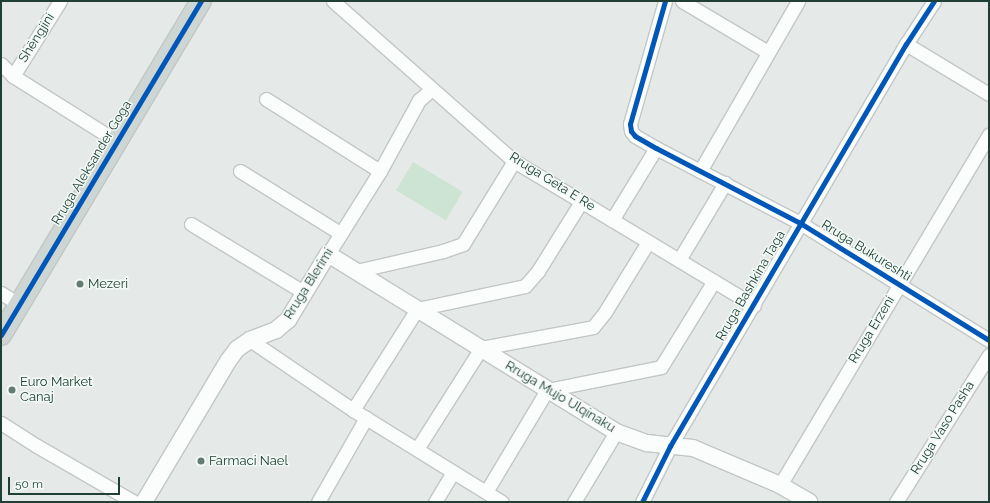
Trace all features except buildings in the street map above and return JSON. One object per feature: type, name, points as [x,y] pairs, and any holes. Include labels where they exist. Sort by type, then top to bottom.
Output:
[{"type":"main road","name":"Rruga Aleksander Goga","points":[[1,335],[118,142],[201,1]]},
{"type":"street","name":"Shëngjini","points":[[14,76],[60,1]]},
{"type":"street","name":"Rruga Geta E Re","points":[[333,1],[514,161],[754,305]]},
{"type":"street","name":"Rruga Bukureshti","points":[[665,1],[630,124],[631,131],[636,136],[656,148],[800,223],[989,340]]},
{"type":"street","points":[[682,1],[768,52]]},
{"type":"street","points":[[700,171],[798,1]]},
{"type":"street","name":"Rruga Bashkina Taga","points":[[642,502],[670,446],[906,44],[934,1]]},
{"type":"street","points":[[906,44],[989,94]]},
{"type":"street","points":[[1,64],[14,76],[118,142]]},
{"type":"street","name":"Rruga Blerimi","points":[[144,502],[228,361],[237,349],[250,340],[276,330],[288,320],[380,171],[419,100],[432,89]]},
{"type":"street","points":[[266,99],[380,171]]},
{"type":"street","name":"Rruga Erzeni","points":[[780,485],[989,135]]},
{"type":"street","points":[[612,220],[656,148]]},
{"type":"street","points":[[356,271],[443,251],[463,244],[514,161]]},
{"type":"street","points":[[240,171],[340,234]]},
{"type":"street","points":[[679,260],[725,183]]},
{"type":"street","points":[[353,410],[417,309],[525,286],[538,272],[581,202]]},
{"type":"street","points":[[191,224],[305,293]]},
{"type":"street","points":[[417,449],[481,348],[593,327],[605,312],[648,242]]},
{"type":"street","name":"Rruga Mujo Ulqinaku","points":[[328,254],[616,432],[647,443],[693,448],[780,485],[810,502]]},
{"type":"street","points":[[486,492],[547,390],[662,367],[714,281]]},
{"type":"street","points":[[1,293],[20,305]]},
{"type":"street","points":[[250,340],[353,410],[502,502]]},
{"type":"street","name":"Rruga Vaso Pasha","points":[[896,502],[989,355]]},
{"type":"street","points":[[318,502],[366,418]]},
{"type":"street","points":[[1,422],[37,446],[134,502]]},
{"type":"street","points":[[574,502],[616,432]]},
{"type":"street","points":[[435,502],[453,472]]},
{"type":"green space","points":[[413,162],[463,192],[446,220],[396,190]]},
{"type":"cycle path","points":[[1,335],[201,1]]},
{"type":"cycle path","points":[[665,1],[630,124],[631,131],[635,136],[800,223],[989,340]]},
{"type":"cycle path","points":[[642,502],[670,446],[906,44],[934,1]]},
{"type":"place","name":"Mezeri","points":[[80,284]]},
{"type":"place","name":"Euro Market Canaj","points":[[12,390]]},
{"type":"place","name":"Farmaci Nael","points":[[201,461]]}]
